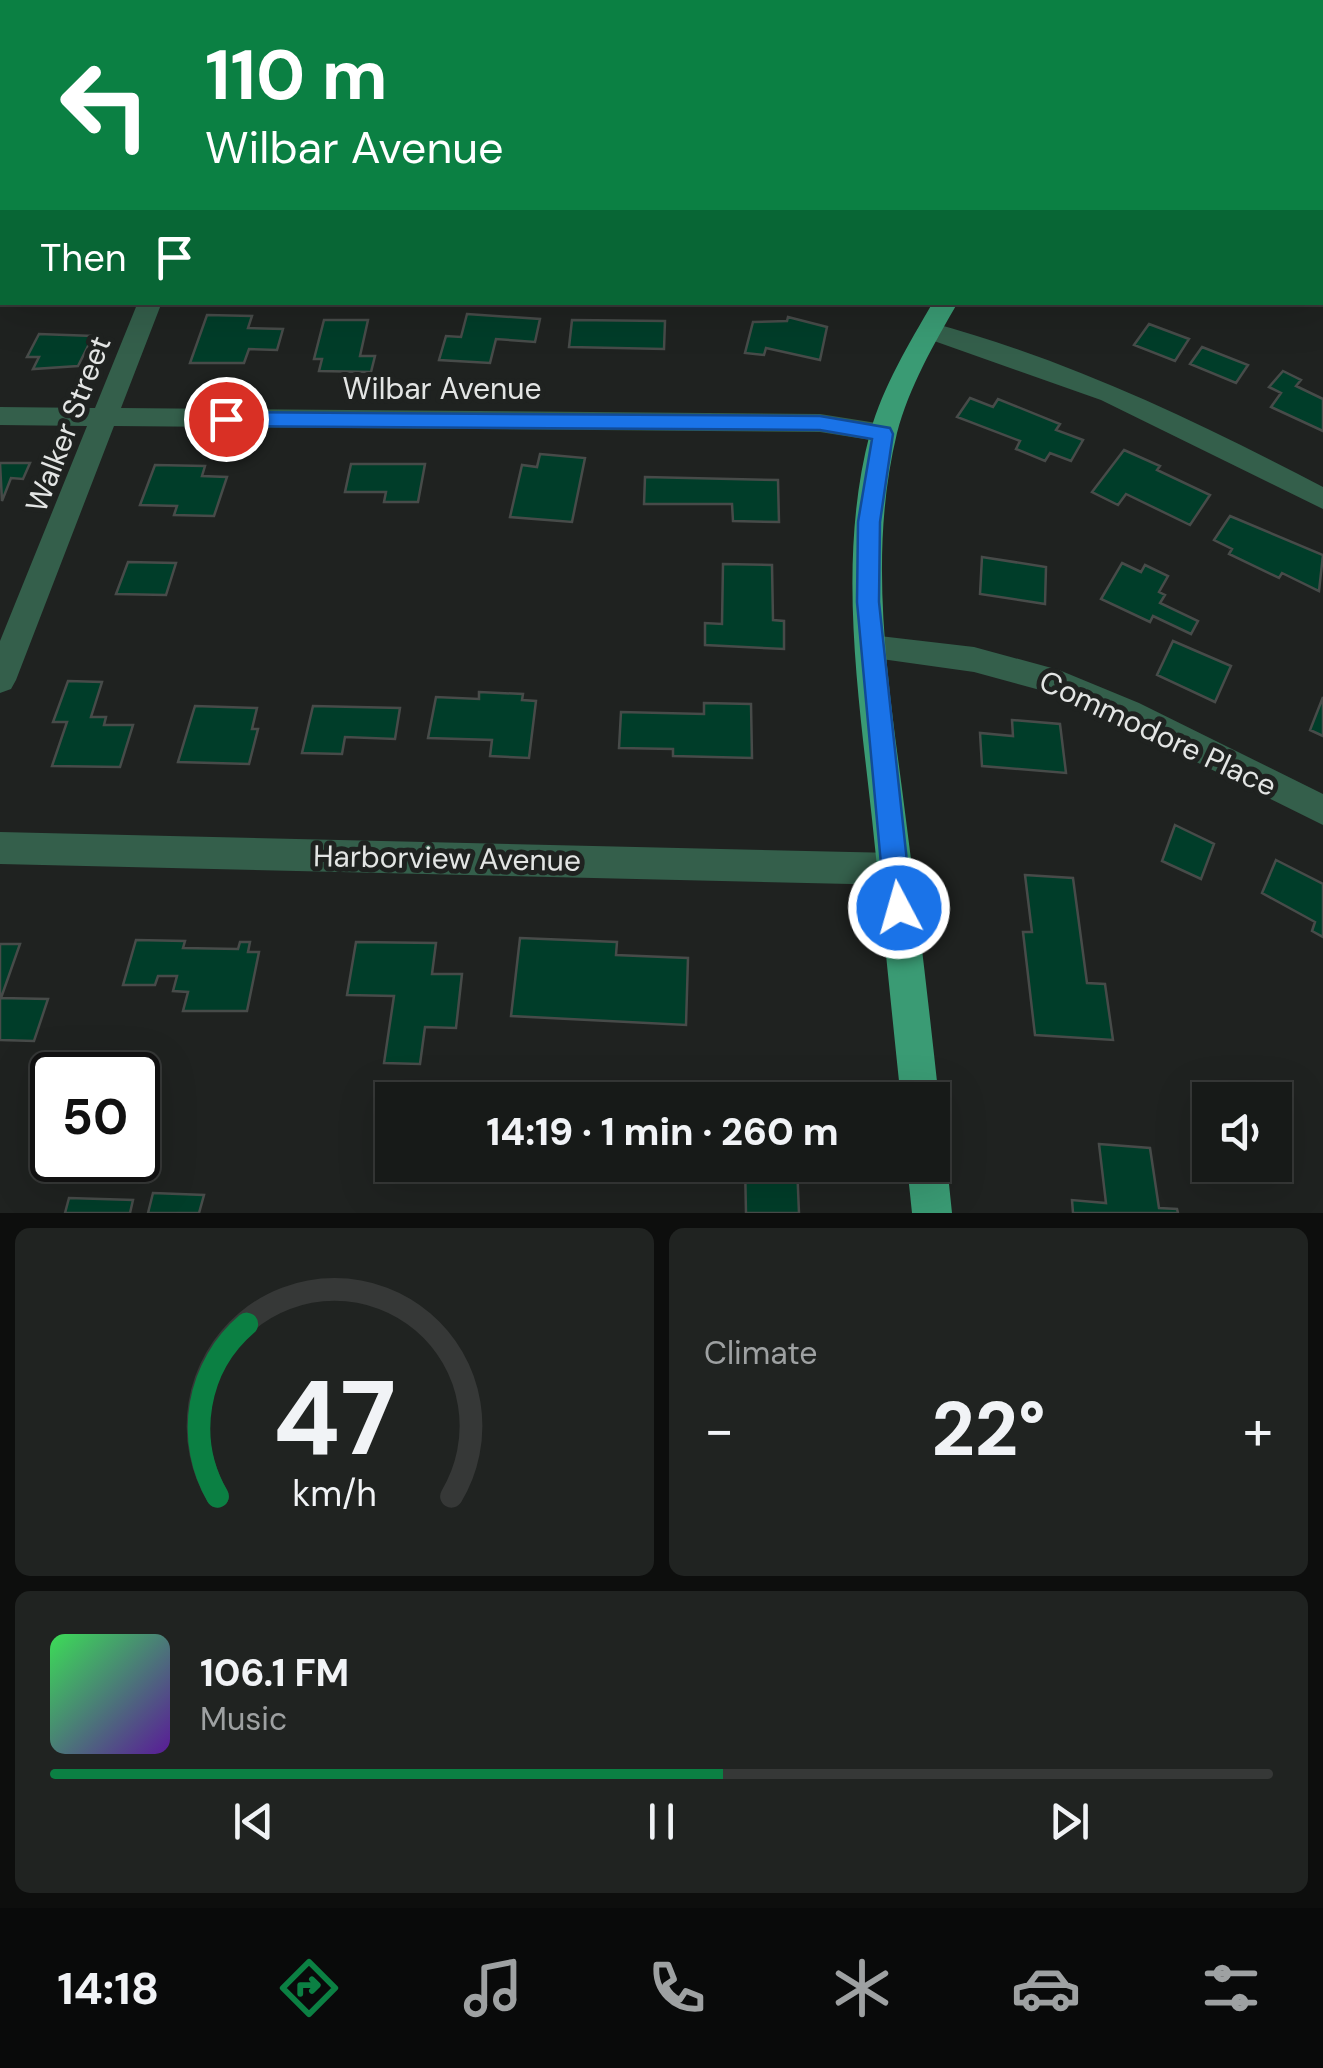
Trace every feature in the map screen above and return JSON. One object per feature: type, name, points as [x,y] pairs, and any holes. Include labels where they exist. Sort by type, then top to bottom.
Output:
[{"type":"main road","points":[[918,1082],[871,647],[869,522],[883,434],[905,374],[944,305]]},
{"type":"main road","points":[[929,1182],[932,1213]]},
{"type":"street","name":"Walker Street","points":[[0,680],[149,305]]},
{"type":"street","points":[[930,330],[1126,400],[1323,499]]},
{"type":"street","name":"Wilbar Avenue","points":[[0,416],[820,423],[883,434]]},
{"type":"street","name":"Commodore Place","points":[[871,647],[982,660],[1043,678],[1323,810]]},
{"type":"street","name":"Harborview Avenue","points":[[0,848],[894,869]]},
{"type":"building","points":[[467,314],[540,319],[535,342],[496,339],[490,363],[439,360],[446,336],[461,337]]},
{"type":"building","points":[[207,315],[252,316],[248,328],[283,329],[277,350],[249,349],[244,363],[190,363]]},
{"type":"building","points":[[788,317],[827,327],[820,360],[766,348],[764,355],[745,353],[753,322],[787,321]]},
{"type":"building","points":[[324,320],[368,320],[360,356],[375,356],[371,372],[319,371],[322,359],[314,359]]},
{"type":"building","points":[[572,320],[665,321],[664,349],[569,347]]},
{"type":"building","points":[[1149,324],[1189,339],[1175,361],[1134,345]]},
{"type":"building","points":[[39,334],[93,336],[78,366],[33,369],[39,357],[27,357]]},
{"type":"building","points":[[1202,347],[1248,365],[1236,383],[1190,364]]},
{"type":"building","points":[[1283,371],[1301,380],[1296,386],[1323,399],[1323,431],[1271,407],[1281,393],[1269,387]]},
{"type":"building","points":[[970,398],[993,407],[998,399],[1060,424],[1056,430],[1083,440],[1071,461],[1050,453],[1045,461],[1016,449],[1020,441],[957,417]]},
{"type":"building","points":[[1124,450],[1210,495],[1190,525],[1126,494],[1118,505],[1092,492]]},
{"type":"building","points":[[540,454],[585,458],[572,522],[510,517],[522,465],[537,467]]},
{"type":"building","points":[[0,463],[30,463],[23,479],[11,478],[2,501]]},
{"type":"building","points":[[351,464],[425,464],[418,502],[384,502],[386,492],[345,492]]},
{"type":"building","points":[[155,465],[205,466],[202,476],[227,477],[214,516],[174,515],[177,506],[140,505]]},
{"type":"building","points":[[645,477],[778,480],[779,522],[733,521],[732,504],[644,504]]},
{"type":"building","points":[[1230,516],[1323,555],[1319,591],[1282,573],[1279,578],[1229,554],[1232,549],[1214,540]]},
{"type":"building","points":[[982,557],[1046,567],[1045,604],[980,594]]},
{"type":"building","points":[[128,562],[176,563],[166,595],[116,594]]},
{"type":"building","points":[[1122,563],[1141,572],[1145,565],[1168,576],[1159,592],[1165,595],[1160,603],[1198,621],[1191,634],[1153,616],[1150,622],[1101,599]]},
{"type":"building","points":[[723,564],[772,565],[773,620],[784,621],[784,649],[705,645],[705,623],[722,624]]},
{"type":"building","points":[[1173,641],[1231,666],[1215,702],[1157,675]]},
{"type":"building","points":[[68,681],[102,682],[91,717],[106,717],[104,725],[133,725],[120,767],[52,766],[67,722],[53,722]]},
{"type":"building","points":[[479,692],[523,694],[522,700],[536,701],[529,758],[490,756],[492,740],[428,738],[436,697],[479,699]]},
{"type":"building","points":[[1323,697],[1323,736],[1310,730]]},
{"type":"building","points":[[704,703],[751,704],[752,758],[673,756],[673,749],[619,748],[621,712],[704,714]]},
{"type":"building","points":[[195,706],[257,708],[252,729],[258,729],[249,764],[178,762]]},
{"type":"building","points":[[313,706],[400,708],[395,739],[345,737],[342,754],[302,753]]},
{"type":"building","points":[[1012,720],[1060,724],[1066,773],[982,766],[980,733],[1013,736]]},
{"type":"building","points":[[1175,825],[1214,844],[1201,879],[1162,861]]},
{"type":"building","points":[[1276,860],[1323,884],[1323,937],[1312,931],[1315,922],[1262,893]]},
{"type":"building","points":[[1025,875],[1073,878],[1087,983],[1105,984],[1113,1040],[1035,1035],[1023,932],[1032,932]]},
{"type":"building","points":[[520,938],[617,942],[616,955],[688,958],[686,1025],[511,1016]]},
{"type":"building","points":[[136,940],[185,941],[183,948],[238,949],[240,942],[250,942],[248,952],[259,952],[247,1011],[183,1011],[188,992],[173,991],[177,976],[158,976],[155,985],[123,985]]},
{"type":"building","points":[[356,942],[436,943],[432,974],[462,974],[456,1028],[425,1027],[420,1064],[384,1063],[394,996],[347,995]]},
{"type":"building","points":[[0,944],[20,944],[1,998],[48,999],[34,1041],[0,1040]]},
{"type":"building","points":[[1099,1144],[1150,1148],[1159,1208],[1177,1209],[1178,1213],[1073,1213],[1072,1200],[1106,1203]]},
{"type":"building","points":[[745,1182],[798,1182],[799,1213],[746,1213]]},
{"type":"building","points":[[153,1193],[204,1195],[199,1213],[148,1213]]},
{"type":"building","points":[[69,1198],[133,1200],[130,1213],[65,1213]]},
{"type":"route","points":[[226,419],[820,423],[883,434],[869,522],[868,602],[899,908]]}]
